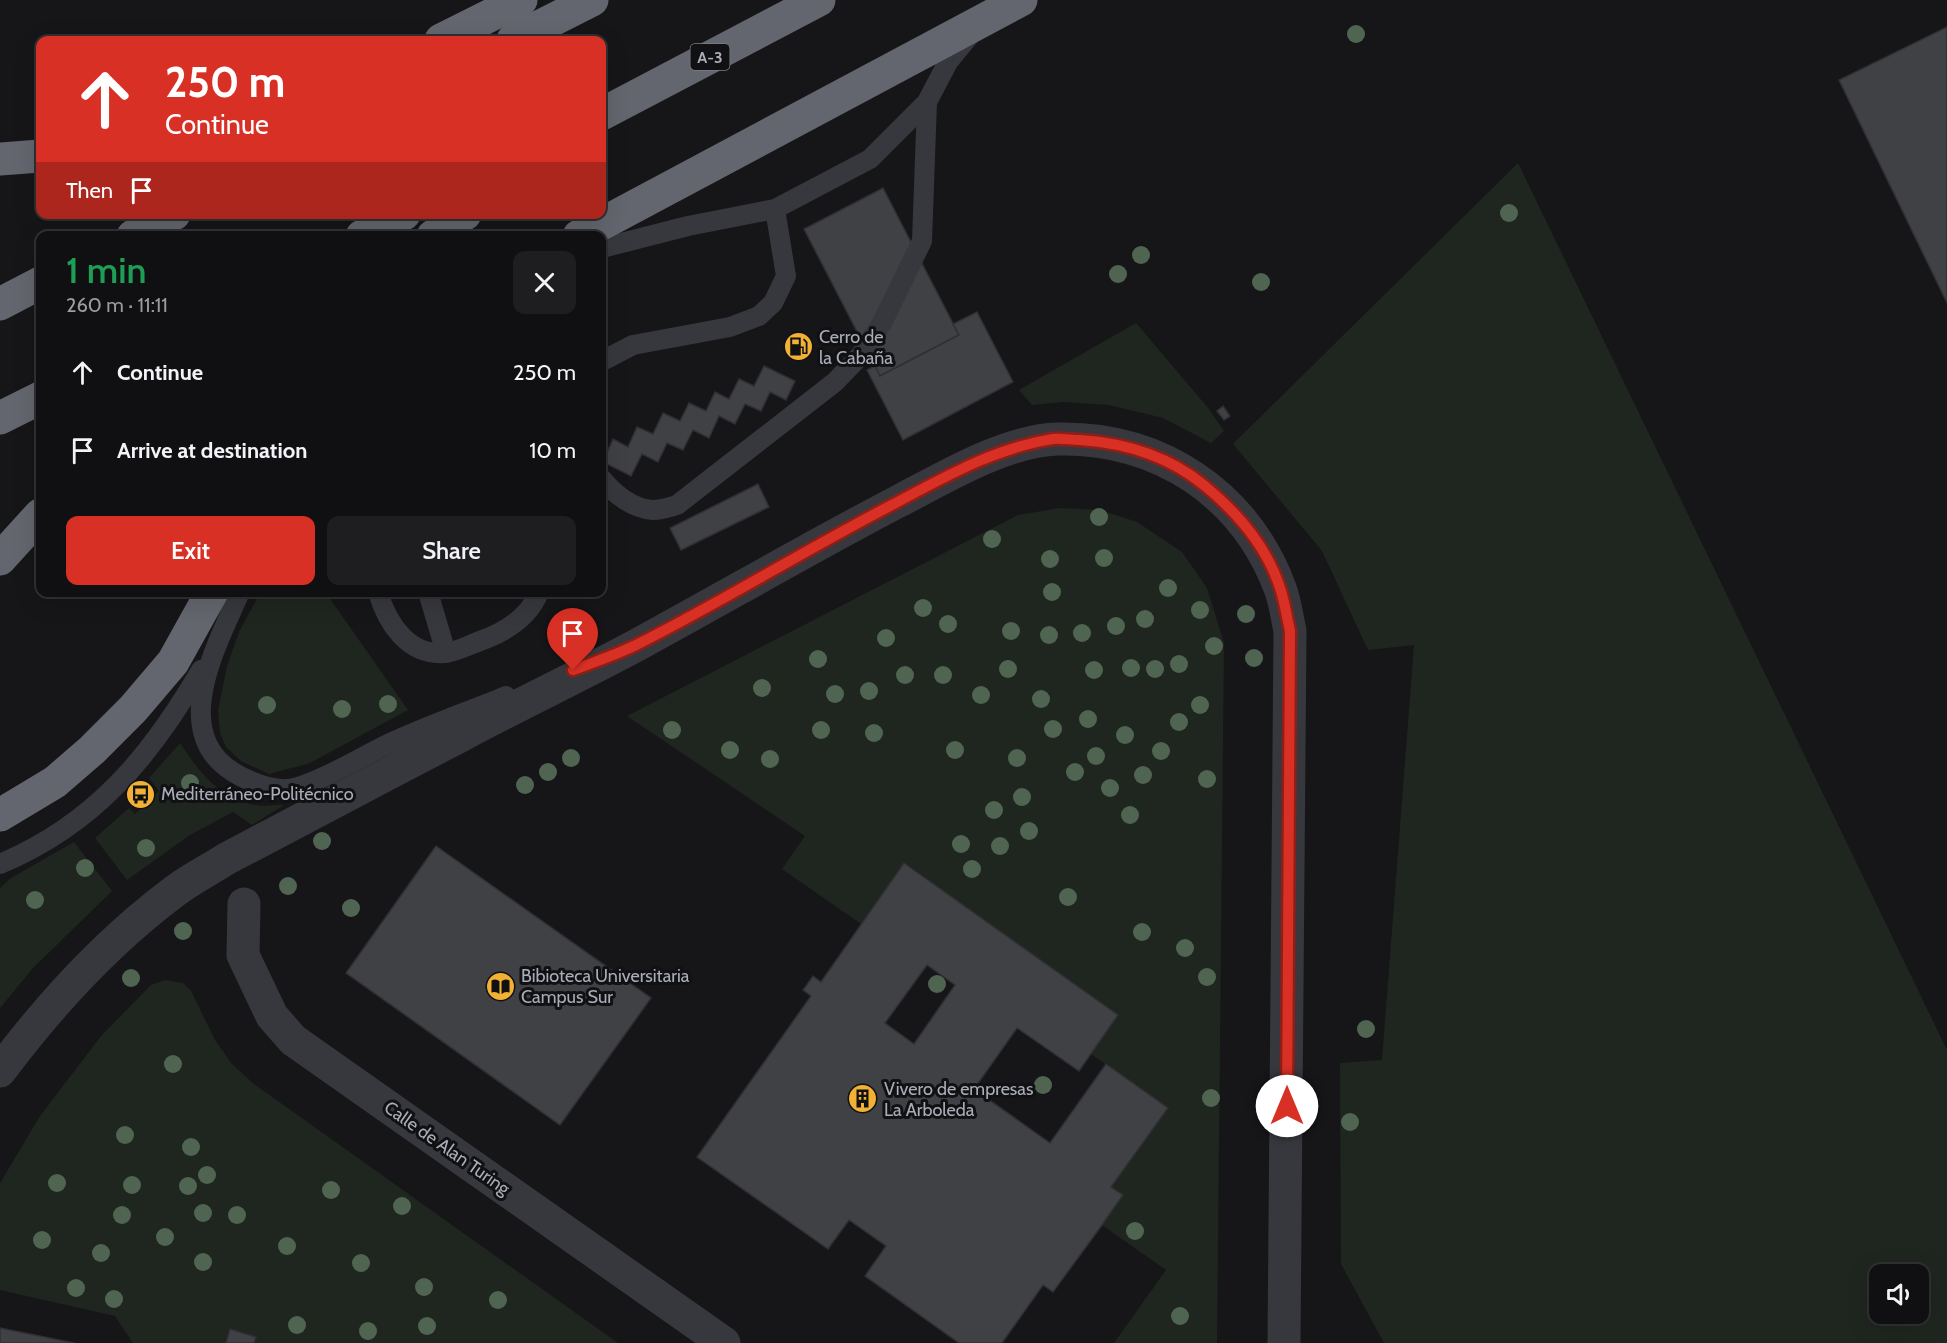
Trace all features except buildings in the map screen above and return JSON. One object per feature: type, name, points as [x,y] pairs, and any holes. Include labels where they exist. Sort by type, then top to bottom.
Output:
[{"type":"highway","points":[[449,36],[521,0]]},
{"type":"highway","points":[[521,36],[592,0]]},
{"type":"highway","name":"A-3","points":[[606,112],[819,0]]},
{"type":"highway","points":[[588,231],[1021,0]]},
{"type":"highway","points":[[0,159],[36,156]]},
{"type":"highway","points":[[142,231],[165,219]]},
{"type":"highway","points":[[372,231],[394,219]]},
{"type":"highway","points":[[440,231],[458,219]]},
{"type":"highway","points":[[0,304],[36,285]]},
{"type":"highway","points":[[0,418],[36,400]]},
{"type":"highway","points":[[0,559],[36,519]]},
{"type":"highway","points":[[0,815],[55,782],[92,750],[133,709],[173,662],[209,597]]},
{"type":"street","points":[[0,1071],[41,1017],[87,969],[144,916],[177,890],[226,859],[634,646],[867,518],[967,466],[1013,448],[1056,439],[1102,442],[1138,450],[1166,461],[1193,477],[1230,506],[1248,527],[1263,551],[1281,590],[1290,631],[1284,1343]]},
{"type":"street","name":"Calle de Alan Turing","points":[[244,904],[243,955],[272,1016],[293,1040],[724,1343]]},
{"type":"lane","points":[[606,247],[688,226],[775,209],[870,159],[927,102],[948,62],[983,19]]},
{"type":"lane","points":[[606,484],[610,490],[637,507],[655,510],[677,505],[835,382],[860,356],[882,323],[922,241],[927,102]]},
{"type":"lane","points":[[606,360],[633,345],[730,327],[759,316],[772,303],[786,276],[775,209]]},
{"type":"lane","points":[[238,597],[220,637],[202,688],[200,727],[207,746],[223,765],[240,776],[267,788],[296,788],[424,728],[634,646]]},
{"type":"lane","points":[[380,597],[384,611],[395,630],[411,644],[429,652],[446,653],[495,635],[525,616],[536,597]]},
{"type":"lane","points":[[429,597],[446,653]]},
{"type":"lane","points":[[0,864],[73,823],[101,801],[124,778],[152,746],[220,637]]},
{"type":"shaded area","points":[[1518,163],[1947,1050],[1947,1343],[1384,1343],[1341,1264],[1340,1063],[1382,1060],[1414,645],[1368,650],[1322,551],[1233,444]]},
{"type":"shaded area","points":[[1136,323],[1209,409],[1224,431],[1211,443],[1163,418],[1109,405],[1063,402],[1032,405],[1019,390]]},
{"type":"shaded area","points":[[1060,508],[1100,510],[1137,522],[1182,552],[1207,588],[1224,643],[1217,1343],[1114,1343],[1166,1270],[1102,1225],[1122,1195],[1111,1187],[1168,1108],[1091,1054],[1118,1015],[905,863],[861,924],[782,869],[805,836],[627,716],[1018,515]]},
{"type":"shaded area","points":[[258,597],[329,597],[408,710],[310,763],[269,774],[241,761],[226,747],[220,733],[218,711],[227,666],[239,632]]},
{"type":"shaded area","points":[[180,743],[209,781],[228,795],[254,805],[284,805],[252,825],[233,812],[190,835],[127,880],[95,838],[129,808],[135,814],[159,791],[149,778]]},
{"type":"shaded area","points":[[74,842],[112,891],[34,967],[0,1008],[0,888],[11,878]]},
{"type":"shaded area","points":[[165,980],[183,983],[191,991],[215,1040],[231,1063],[254,1084],[618,1343],[133,1343],[115,1316],[0,1290],[0,1183],[40,1116],[101,1036],[151,985]]},
{"type":"place","name":"Cerro de la Cabaña","points":[[798,347]]},
{"type":"place","name":"Mediterráneo-Politécnico","points":[[140,794]]},
{"type":"place","name":"Bibioteca Universitaria Campus Sur","points":[[500,986]]},
{"type":"place","name":"Vivero de empresas La Arboleda","points":[[863,1099]]},
{"type":"route","points":[[573,670],[634,646],[867,518],[967,466],[1013,448],[1056,439],[1102,442],[1138,450],[1166,461],[1193,477],[1230,506],[1248,527],[1263,551],[1281,590],[1290,631],[1287,1106]]}]
